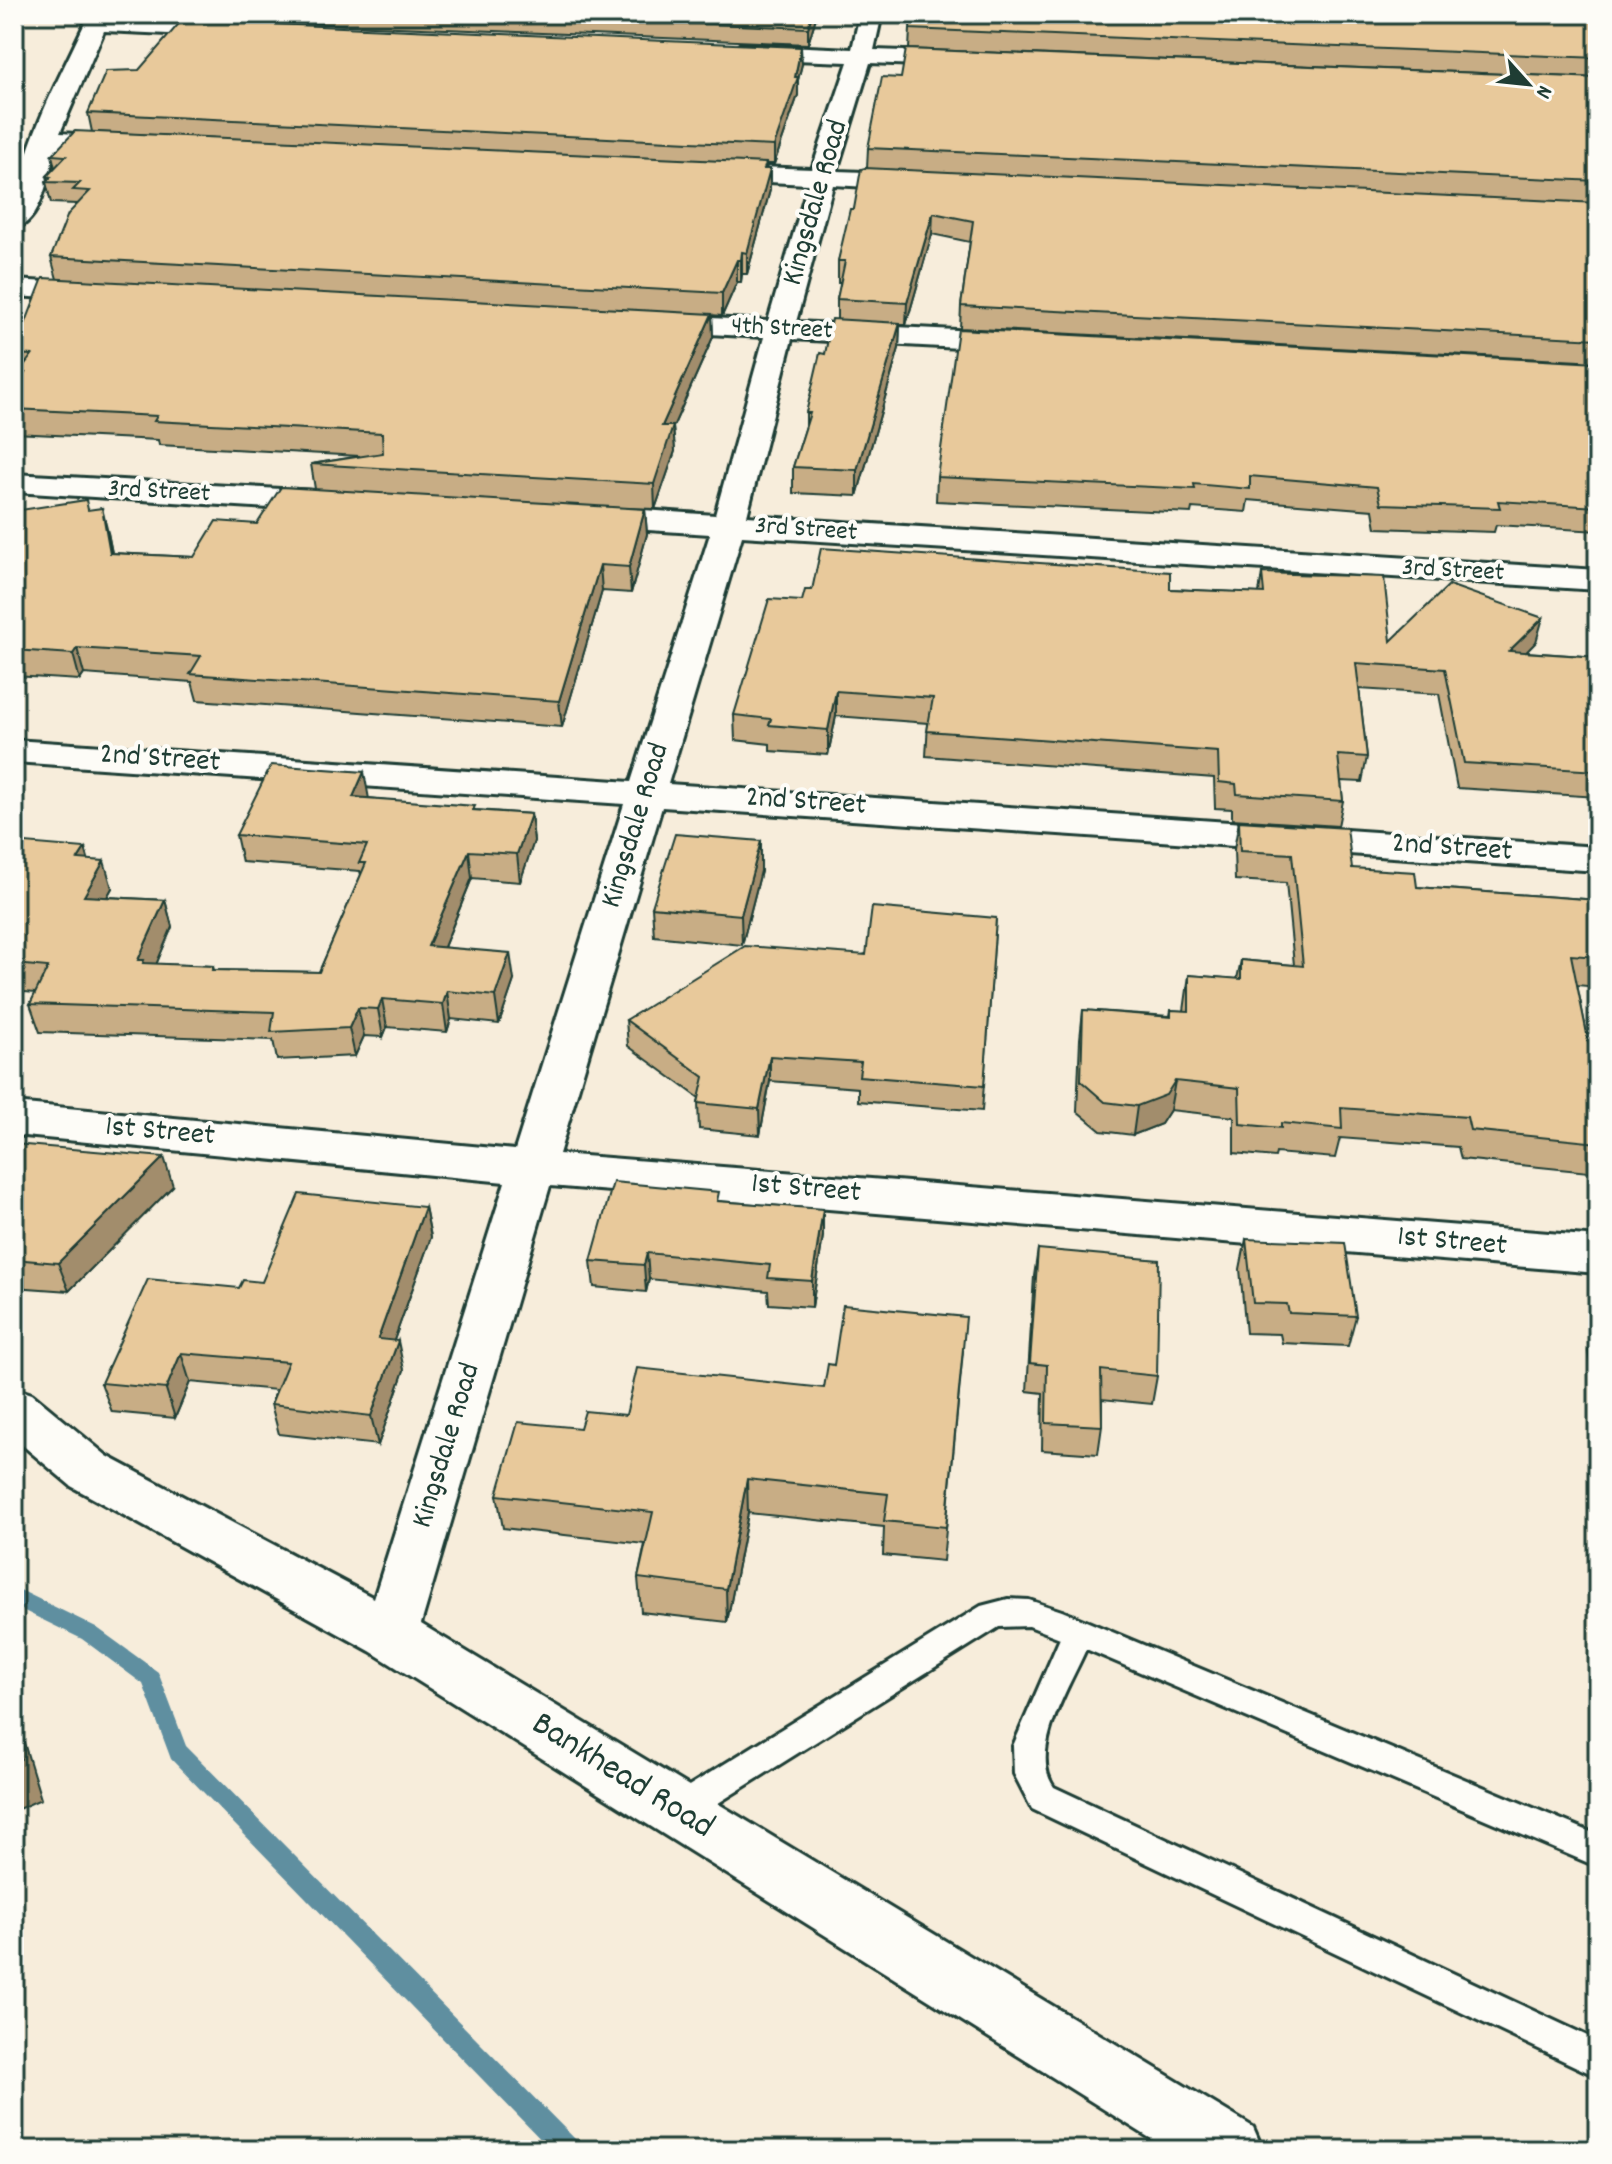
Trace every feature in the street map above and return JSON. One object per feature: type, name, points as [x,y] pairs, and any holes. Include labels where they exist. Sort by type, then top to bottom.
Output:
[{"type":"street","name":"Kingsdale Road","points":[[390,1634],[729,524],[822,178],[861,56],[871,14]]},
{"type":"street","points":[[14,221],[22,213],[41,130],[98,19],[255,31]]},
{"type":"street","points":[[718,50],[983,61]]},
{"type":"street","points":[[41,130],[146,145]]},
{"type":"street","points":[[681,171],[949,184]]},
{"type":"street","points":[[14,288],[126,294]]},
{"type":"street","name":"4th Street","points":[[620,321],[1047,344]]},
{"type":"street","name":"3rd Street","points":[[14,483],[364,503]]},
{"type":"street","name":"3rd Street","points":[[554,514],[1598,580]]},
{"type":"street","name":"2nd Street","points":[[14,751],[1598,859]]},
{"type":"street","name":"1st Street","points":[[14,1119],[532,1168],[1598,1255]]},
{"type":"street","name":"Bankhead Road","points":[[14,1408],[89,1471],[390,1634],[1230,2150]]},
{"type":"lane","points":[[677,1811],[992,1615],[1010,1610],[1027,1611],[1078,1631],[1598,1851]]},
{"type":"lane","points":[[1078,1631],[1029,1746],[1027,1765],[1032,1784],[1043,1798],[1598,2059]]},
{"type":"building","points":[[468,14],[812,14],[808,28]]},
{"type":"building","points":[[911,14],[1598,14],[1598,58],[910,29]]},
{"type":"building","points":[[182,20],[801,47],[795,77],[798,77],[774,146],[88,113],[106,71],[139,70]]},
{"type":"building","points":[[906,49],[1598,78],[1598,181],[868,148],[882,77],[901,78]]},
{"type":"building","points":[[75,131],[766,163],[764,169],[770,169],[747,253],[742,252],[741,260],[737,260],[722,293],[51,257],[68,214],[90,191],[73,190],[80,183],[46,182],[51,177],[47,176],[66,156],[52,155]]},
{"type":"building","points":[[861,169],[1598,203],[1598,339],[961,306],[973,221],[933,213],[907,303],[837,299],[845,261],[838,261],[850,209],[854,209]]},
{"type":"building","points":[[43,278],[712,314],[662,426],[673,426],[654,484],[311,464],[383,453],[382,433],[154,421],[157,416],[14,409],[14,387],[25,373],[19,372],[32,355],[14,353]]},
{"type":"building","points":[[832,319],[900,323],[857,470],[793,467],[810,413],[806,413],[820,353],[825,354]]},
{"type":"building","points":[[958,329],[1598,363],[1598,507],[1498,501],[1500,508],[1381,504],[1377,487],[1250,476],[1250,489],[1194,484],[1195,489],[937,477]]},
{"type":"building","points":[[281,487],[645,509],[629,567],[600,565],[559,701],[190,674],[201,656],[77,648],[73,654],[14,650],[14,511],[86,500],[88,510],[102,508],[110,553],[194,557],[216,521],[257,524]]},
{"type":"building","points":[[821,548],[1170,572],[1170,589],[1264,593],[1262,573],[1384,577],[1391,641],[1449,585],[1543,618],[1509,651],[1598,657],[1598,771],[1464,763],[1445,669],[1356,663],[1367,757],[1338,755],[1343,801],[1237,794],[1236,784],[1219,782],[1218,752],[927,731],[933,698],[836,691],[828,730],[769,725],[771,719],[734,715],[769,599],[802,601],[805,590],[812,590]]},
{"type":"building","points":[[271,765],[364,772],[353,797],[475,806],[473,810],[531,814],[517,854],[469,851],[428,946],[510,953],[495,996],[447,991],[443,1004],[382,999],[378,1009],[358,1008],[349,1028],[271,1032],[274,1012],[30,1004],[48,967],[14,964],[14,842],[85,848],[78,859],[104,861],[84,896],[165,900],[138,960],[144,960],[143,963],[213,966],[212,970],[319,972],[366,863],[359,863],[367,845],[236,835]]},
{"type":"building","points":[[1239,821],[1347,828],[1352,868],[1415,872],[1417,887],[1598,900],[1598,957],[1571,955],[1589,1044],[1598,1047],[1598,1143],[1470,1130],[1467,1117],[1341,1108],[1342,1129],[1281,1123],[1281,1128],[1240,1124],[1239,1088],[1175,1081],[1166,1095],[1137,1106],[1105,1102],[1081,1081],[1083,1010],[1171,1017],[1171,1010],[1189,1011],[1189,975],[1241,979],[1241,960],[1303,966],[1292,854],[1240,851]]},
{"type":"building","points":[[675,834],[761,841],[741,915],[652,907]]},
{"type":"building","points":[[872,907],[996,918],[984,1086],[859,1076],[861,1062],[770,1056],[759,1109],[698,1103],[704,1077],[626,1020],[745,946],[866,955]]},
{"type":"building","points":[[14,1144],[164,1157],[58,1263],[14,1259],[14,1213],[19,1204],[14,1199]]},
{"type":"building","points":[[613,1182],[719,1192],[717,1201],[823,1209],[812,1281],[768,1278],[770,1265],[647,1253],[644,1265],[591,1261]]},
{"type":"building","points":[[299,1194],[425,1207],[378,1339],[398,1341],[371,1416],[271,1404],[288,1362],[181,1353],[166,1389],[101,1383],[148,1279],[239,1288],[243,1280],[262,1282]]},
{"type":"building","points":[[1246,1239],[1345,1243],[1356,1316],[1289,1313],[1287,1304],[1253,1303]]},
{"type":"building","points":[[1038,1249],[1159,1260],[1157,1376],[1101,1370],[1102,1426],[1046,1423],[1047,1365],[1030,1363]]},
{"type":"building","points":[[843,1305],[966,1317],[946,1527],[884,1521],[888,1494],[747,1479],[726,1589],[638,1578],[653,1512],[497,1495],[518,1422],[580,1428],[585,1411],[626,1415],[637,1368],[824,1388],[828,1364],[834,1365]]},
{"type":"building","points":[[14,1735],[21,1759],[14,1762]]},
{"type":"waterway","points":[[14,1596],[89,1633],[151,1678],[178,1752],[568,2150]]}]
